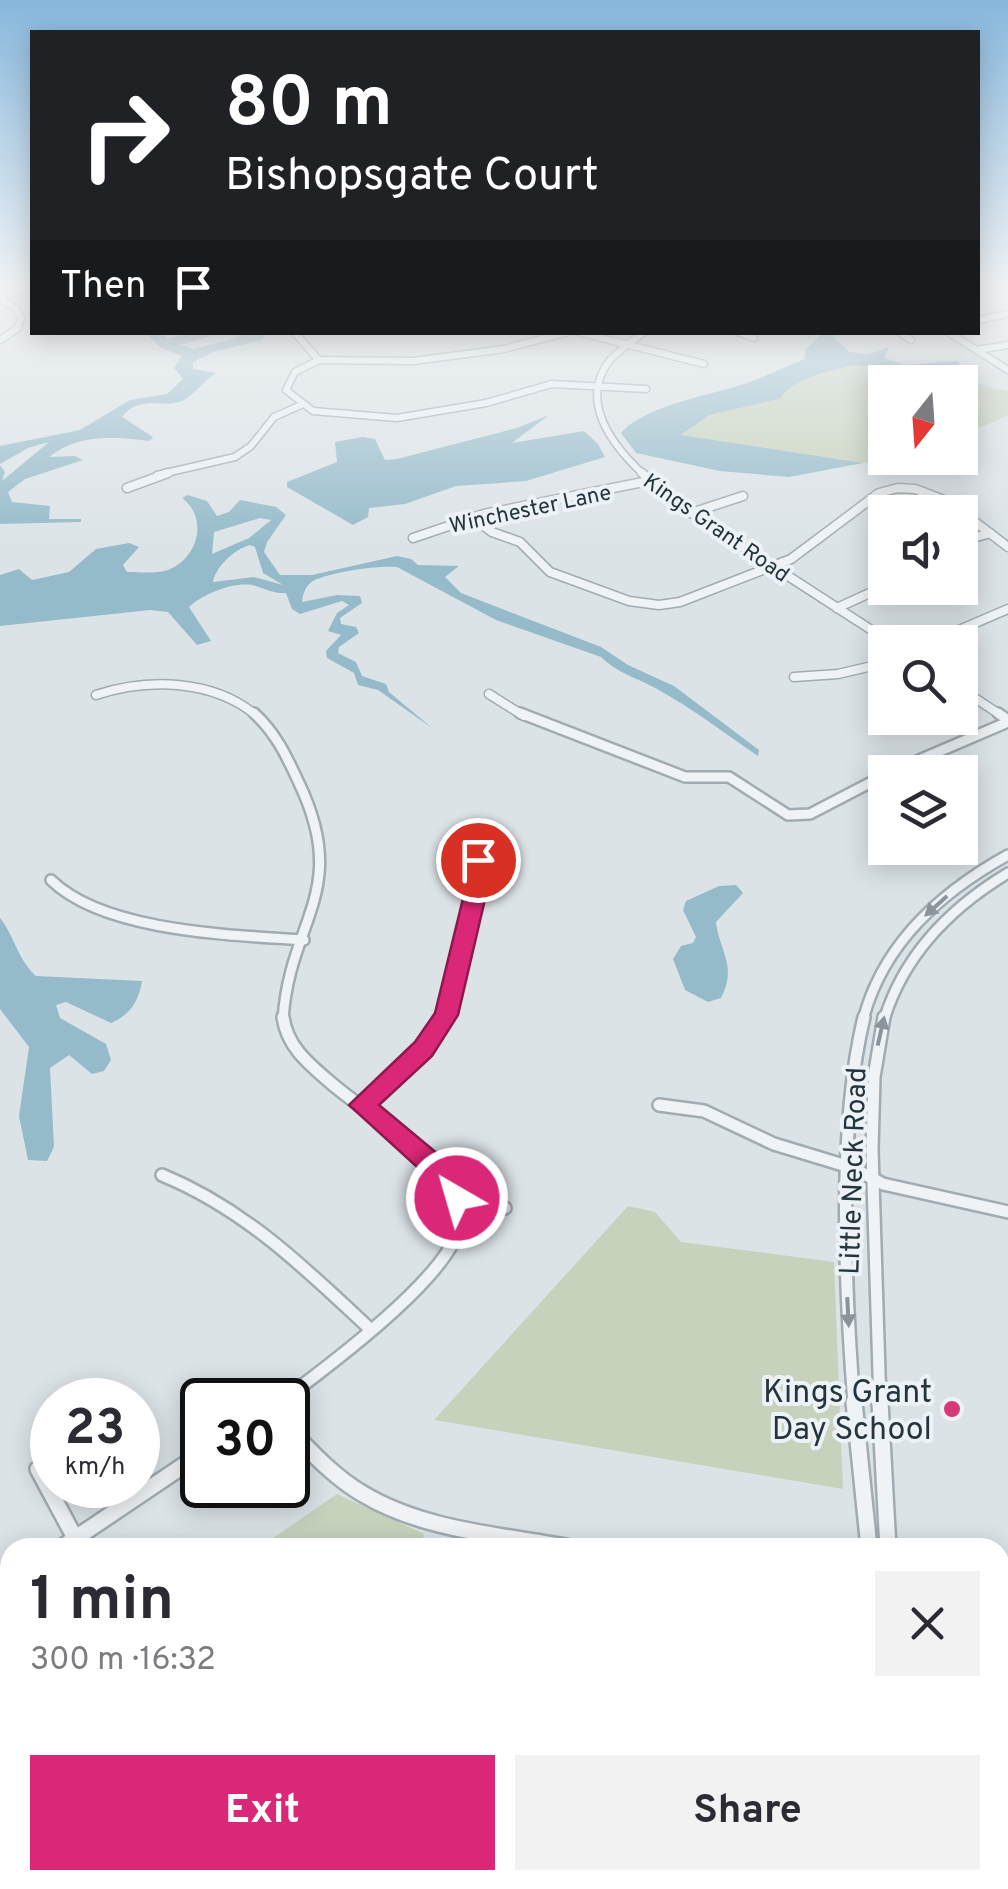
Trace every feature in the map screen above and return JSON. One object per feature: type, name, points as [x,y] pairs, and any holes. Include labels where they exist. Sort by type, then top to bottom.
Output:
[{"type":"street","points":[[297,371],[287,381],[288,394],[301,405],[330,414],[413,418],[552,384],[646,389]]},
{"type":"street","points":[[599,386],[606,371]]},
{"type":"street","name":"Kings Grant Road","points":[[599,386],[598,411],[605,430],[648,481],[868,628]]},
{"type":"street","points":[[127,488],[153,476],[235,457],[252,446],[274,416],[301,405]]},
{"type":"street","name":"Winchester Lane","points":[[413,538],[472,517],[648,481]]},
{"type":"street","points":[[472,517],[492,532],[520,542],[550,572],[640,604],[680,602],[797,555],[883,492],[910,488],[935,494],[1008,547]]},
{"type":"street","points":[[691,513],[744,496]]},
{"type":"street","points":[[978,537],[990,533]]},
{"type":"street","points":[[837,608],[868,594]]},
{"type":"street","points":[[970,625],[1008,608]]},
{"type":"street","points":[[794,677],[868,667]]},
{"type":"street","points":[[96,695],[145,685],[198,690],[241,704],[268,726],[309,804],[319,837],[319,886],[284,1000],[287,1037],[303,1057],[446,1177],[459,1211],[456,1235],[442,1260],[310,1382]]},
{"type":"street","points":[[489,694],[532,722],[685,777],[729,777],[788,815],[805,816],[868,784]]},
{"type":"street","points":[[978,700],[1008,721]]},
{"type":"street","points":[[926,755],[1008,721]]},
{"type":"street","points":[[362,1105],[423,1049],[446,1015],[479,878],[475,850]]},
{"type":"street","name":"Little Neck Road","points":[[869,1538],[848,1296],[849,1167],[858,1040],[880,974],[900,942],[966,881],[1008,855]]},
{"type":"street","name":"Little Neck Road","points":[[888,1538],[872,1309],[876,1054],[899,981],[923,944],[952,912],[1008,872]]},
{"type":"street","points":[[51,880],[63,894],[156,924],[304,940]]},
{"type":"street","points":[[659,1105],[704,1110],[774,1144],[849,1167],[872,1179],[1008,1212]]},
{"type":"street","points":[[162,1176],[199,1190],[237,1214],[277,1244],[370,1329]]},
{"type":"street","points":[[459,1211],[505,1208]]},
{"type":"street","points":[[310,1450],[340,1479],[391,1508],[419,1518],[520,1538]]},
{"type":"street","points":[[59,1508],[75,1538],[180,1469]]},
{"type":"street","points":[[860,1471],[885,1476]]},
{"type":"green space","points":[[829,371],[868,371],[868,462],[680,436],[708,415],[780,399],[803,381]]},
{"type":"green space","points":[[978,386],[1008,391],[1008,415],[978,429]]},
{"type":"green space","points":[[628,1206],[655,1212],[681,1242],[834,1262],[843,1489],[434,1420]]},
{"type":"green space","points":[[337,1494],[424,1534],[423,1538],[273,1538]]},
{"type":"water","points":[[177,371],[216,373],[184,400],[137,406],[122,417],[150,435],[153,438],[149,441],[109,438],[72,444],[49,457],[75,456],[83,460],[25,479],[8,492],[12,502],[50,506],[49,519],[81,522],[0,524],[0,465],[5,472],[2,481],[49,442],[28,448],[0,464],[0,446],[80,430],[130,400],[167,394],[183,379]]},
{"type":"water","points":[[776,371],[829,371],[793,386],[780,399],[709,415],[681,435],[863,463],[789,477],[720,471],[636,453],[621,433],[643,416]]},
{"type":"water","points":[[549,415],[512,443],[584,431],[605,457],[526,481],[456,486],[405,504],[369,508],[368,517],[353,525],[287,487],[287,482],[337,462],[335,442],[375,439],[385,460],[397,459],[517,428]]},
{"type":"water","points":[[188,495],[207,501],[217,516],[229,512],[240,500],[276,507],[286,515],[264,552],[280,575],[312,575],[397,556],[418,565],[459,566],[445,577],[461,593],[601,647],[628,665],[674,686],[759,750],[758,756],[683,704],[601,657],[496,620],[397,567],[354,570],[321,578],[308,585],[302,602],[337,595],[360,596],[362,603],[340,618],[341,624],[356,627],[359,633],[339,647],[338,653],[356,662],[362,676],[386,684],[389,692],[432,728],[378,690],[358,685],[354,673],[327,658],[326,651],[341,635],[328,631],[337,613],[349,605],[342,601],[300,614],[292,609],[286,593],[252,585],[227,587],[189,607],[211,641],[197,645],[168,612],[150,610],[0,626],[0,575],[19,569],[32,580],[69,572],[96,549],[129,543],[139,547],[123,565],[127,572],[158,572],[178,565],[193,548],[197,527],[190,506],[182,498]],"holes":[[[260,518],[271,520],[249,538],[212,554],[214,532]],[[250,545],[255,547],[263,573],[283,585],[254,577],[213,582],[226,560]]]},
{"type":"water","points":[[736,885],[743,893],[716,922],[728,977],[721,998],[708,1002],[685,990],[673,959],[681,946],[693,943],[696,937],[683,910],[686,901],[719,886]]},
{"type":"water","points":[[0,918],[36,976],[142,981],[132,1006],[111,1023],[66,1002],[56,1005],[60,1018],[106,1044],[111,1060],[104,1071],[92,1074],[69,1055],[50,1068],[54,1147],[47,1161],[28,1160],[19,1116],[29,1047],[0,1009]]},
{"type":"place","name":"Kings Grant Day School","points":[[952,1409]]},
{"type":"route","points":[[457,1198],[446,1177],[362,1105],[423,1049],[446,1015],[479,878],[478,860]]}]
